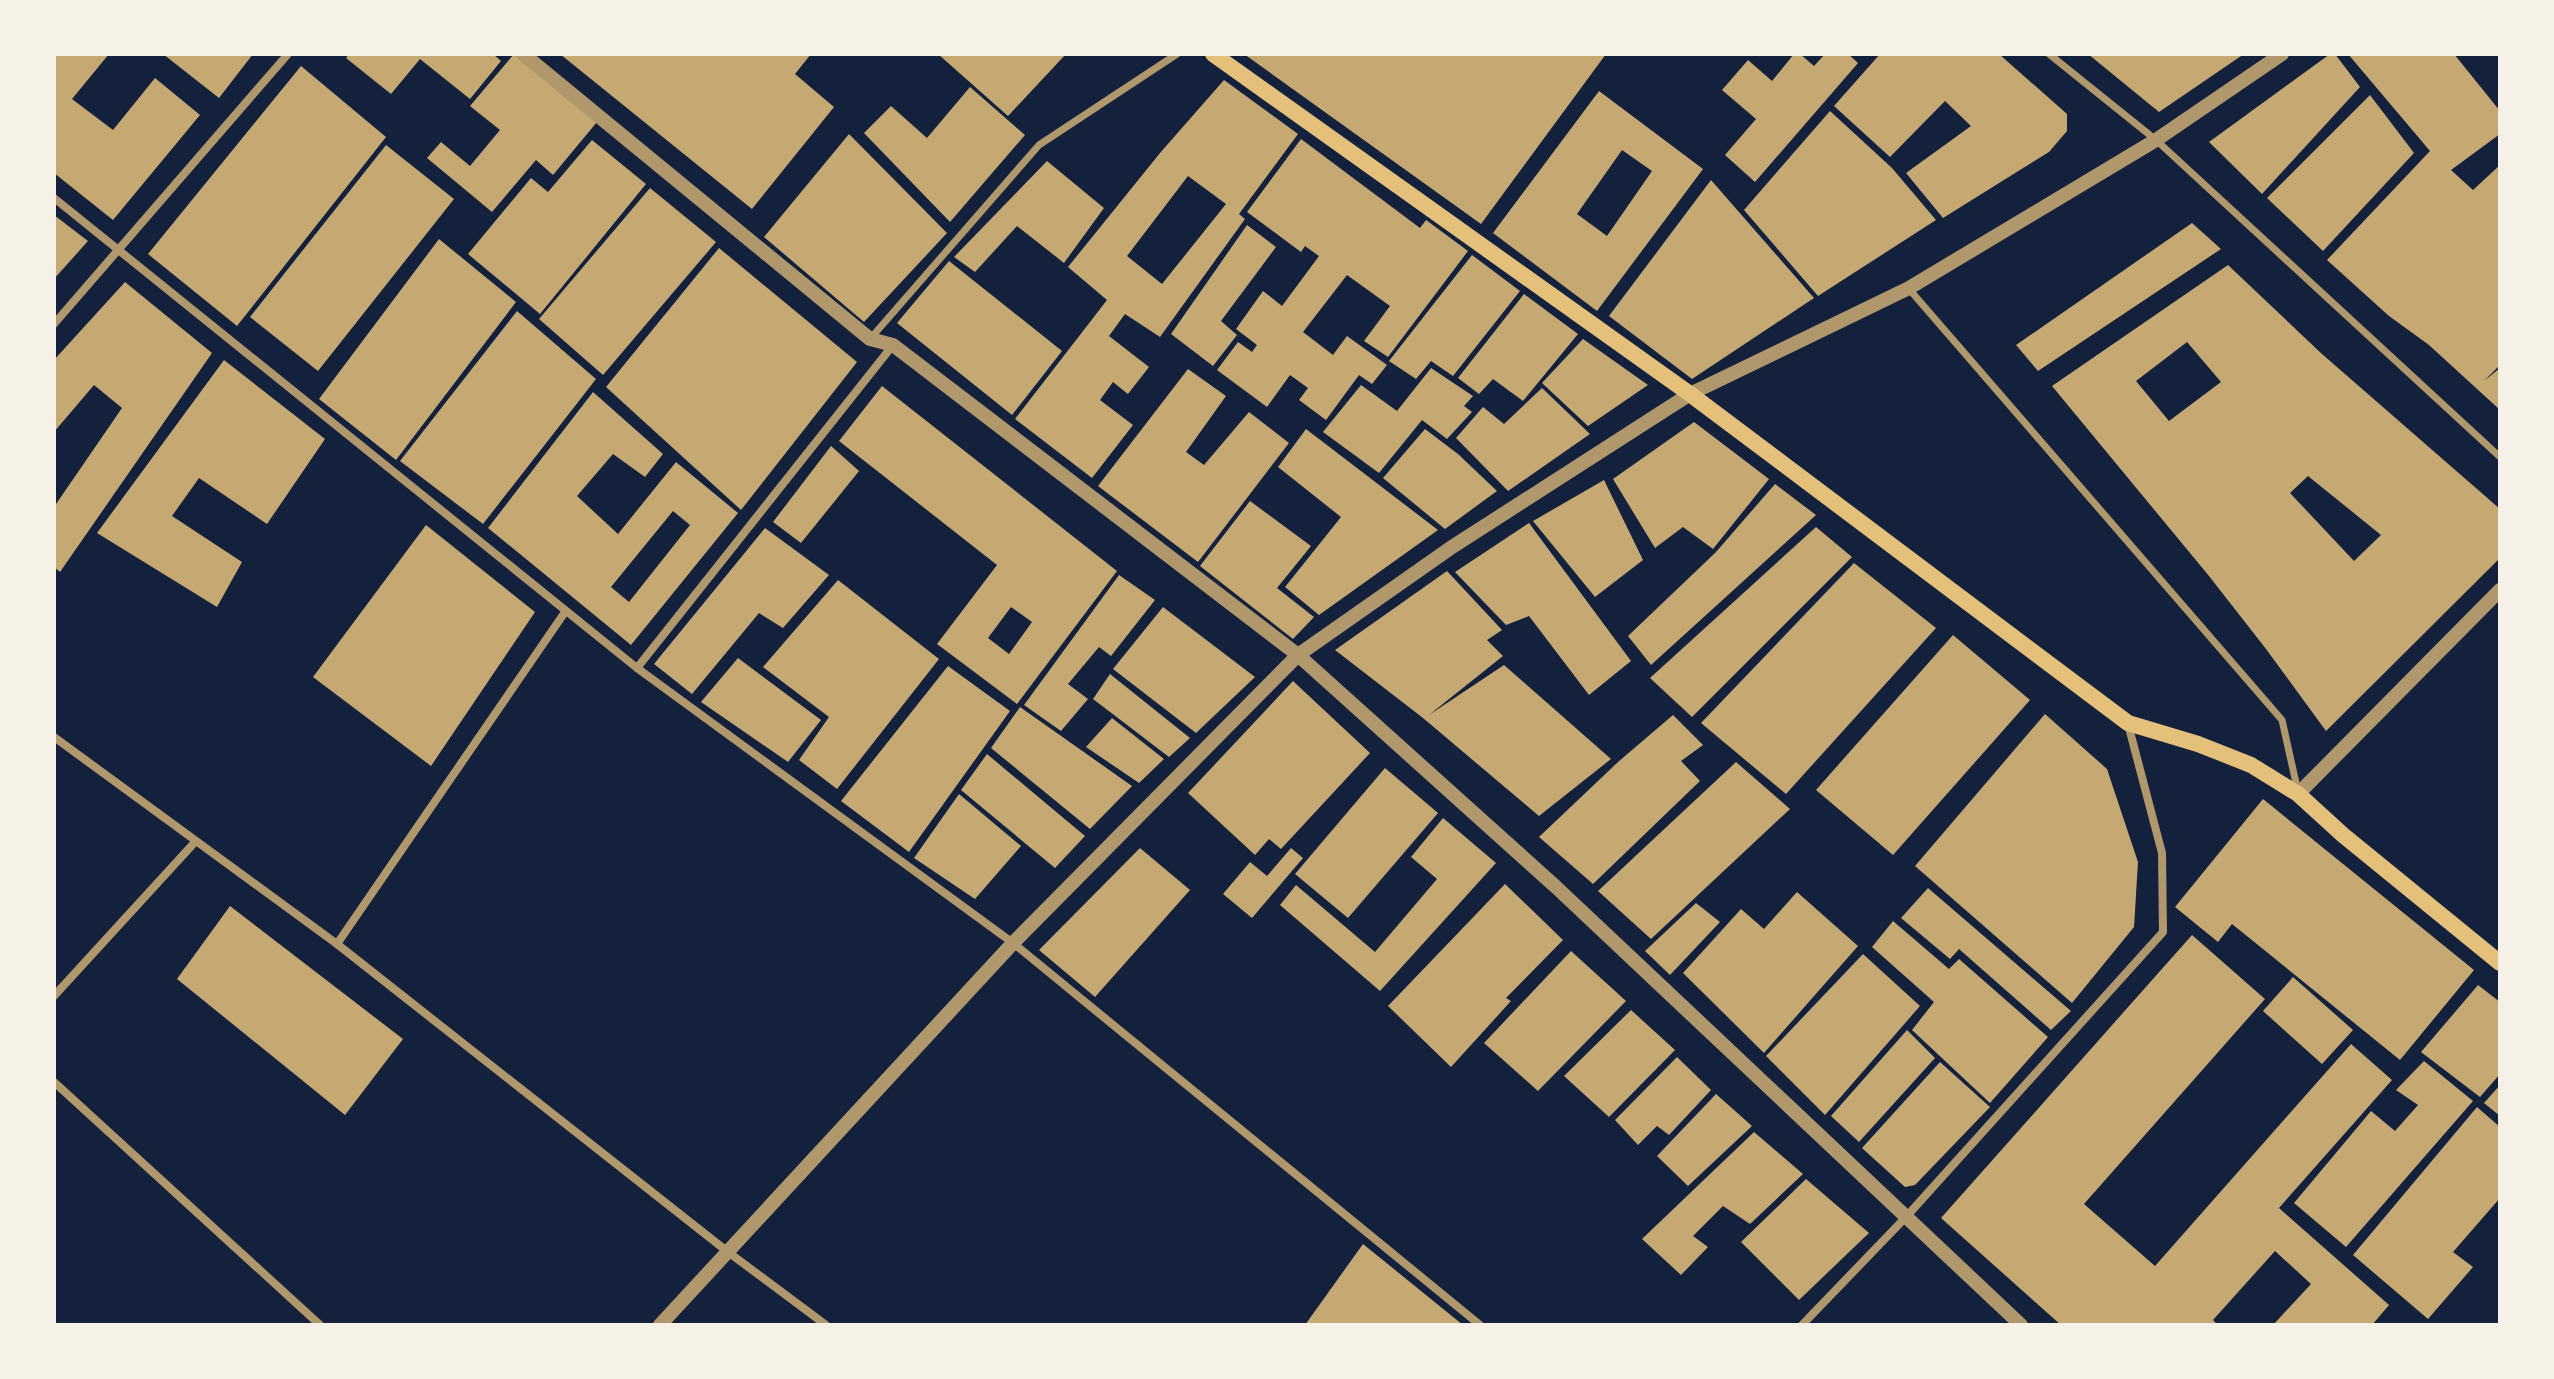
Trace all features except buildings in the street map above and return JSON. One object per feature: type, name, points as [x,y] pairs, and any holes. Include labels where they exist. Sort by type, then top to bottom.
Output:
[{"type":"main road","points":[[1213,54],[1690,394],[2128,723],[2198,744],[2251,765],[2298,794],[2343,835],[2500,963]]},
{"type":"street","points":[[54,324],[288,54]]},
{"type":"street","points":[[523,54],[870,339],[893,345],[1298,655],[1556,887],[2021,1325]]},
{"type":"street","points":[[870,339],[1039,145],[1177,54]]},
{"type":"street","points":[[2049,54],[2156,140],[2500,457]]},
{"type":"street","points":[[660,1325],[1013,943],[1298,655],[1452,547],[1690,394],[1909,288],[2156,140],[2282,54]]},
{"type":"street","points":[[54,198],[637,668],[1013,943],[1480,1325]]},
{"type":"street","points":[[1909,288],[2282,720],[2298,794]]},
{"type":"street","points":[[637,668],[893,345]]},
{"type":"street","points":[[2298,794],[2500,590]]},
{"type":"street","points":[[337,944],[565,612]]},
{"type":"street","points":[[1802,1325],[1906,1217],[2163,932],[2162,853],[2128,723]]},
{"type":"street","points":[[54,737],[337,944],[728,1252],[826,1325]]},
{"type":"street","points":[[54,996],[195,842]]},
{"type":"street","points":[[54,1082],[320,1325]]}]
